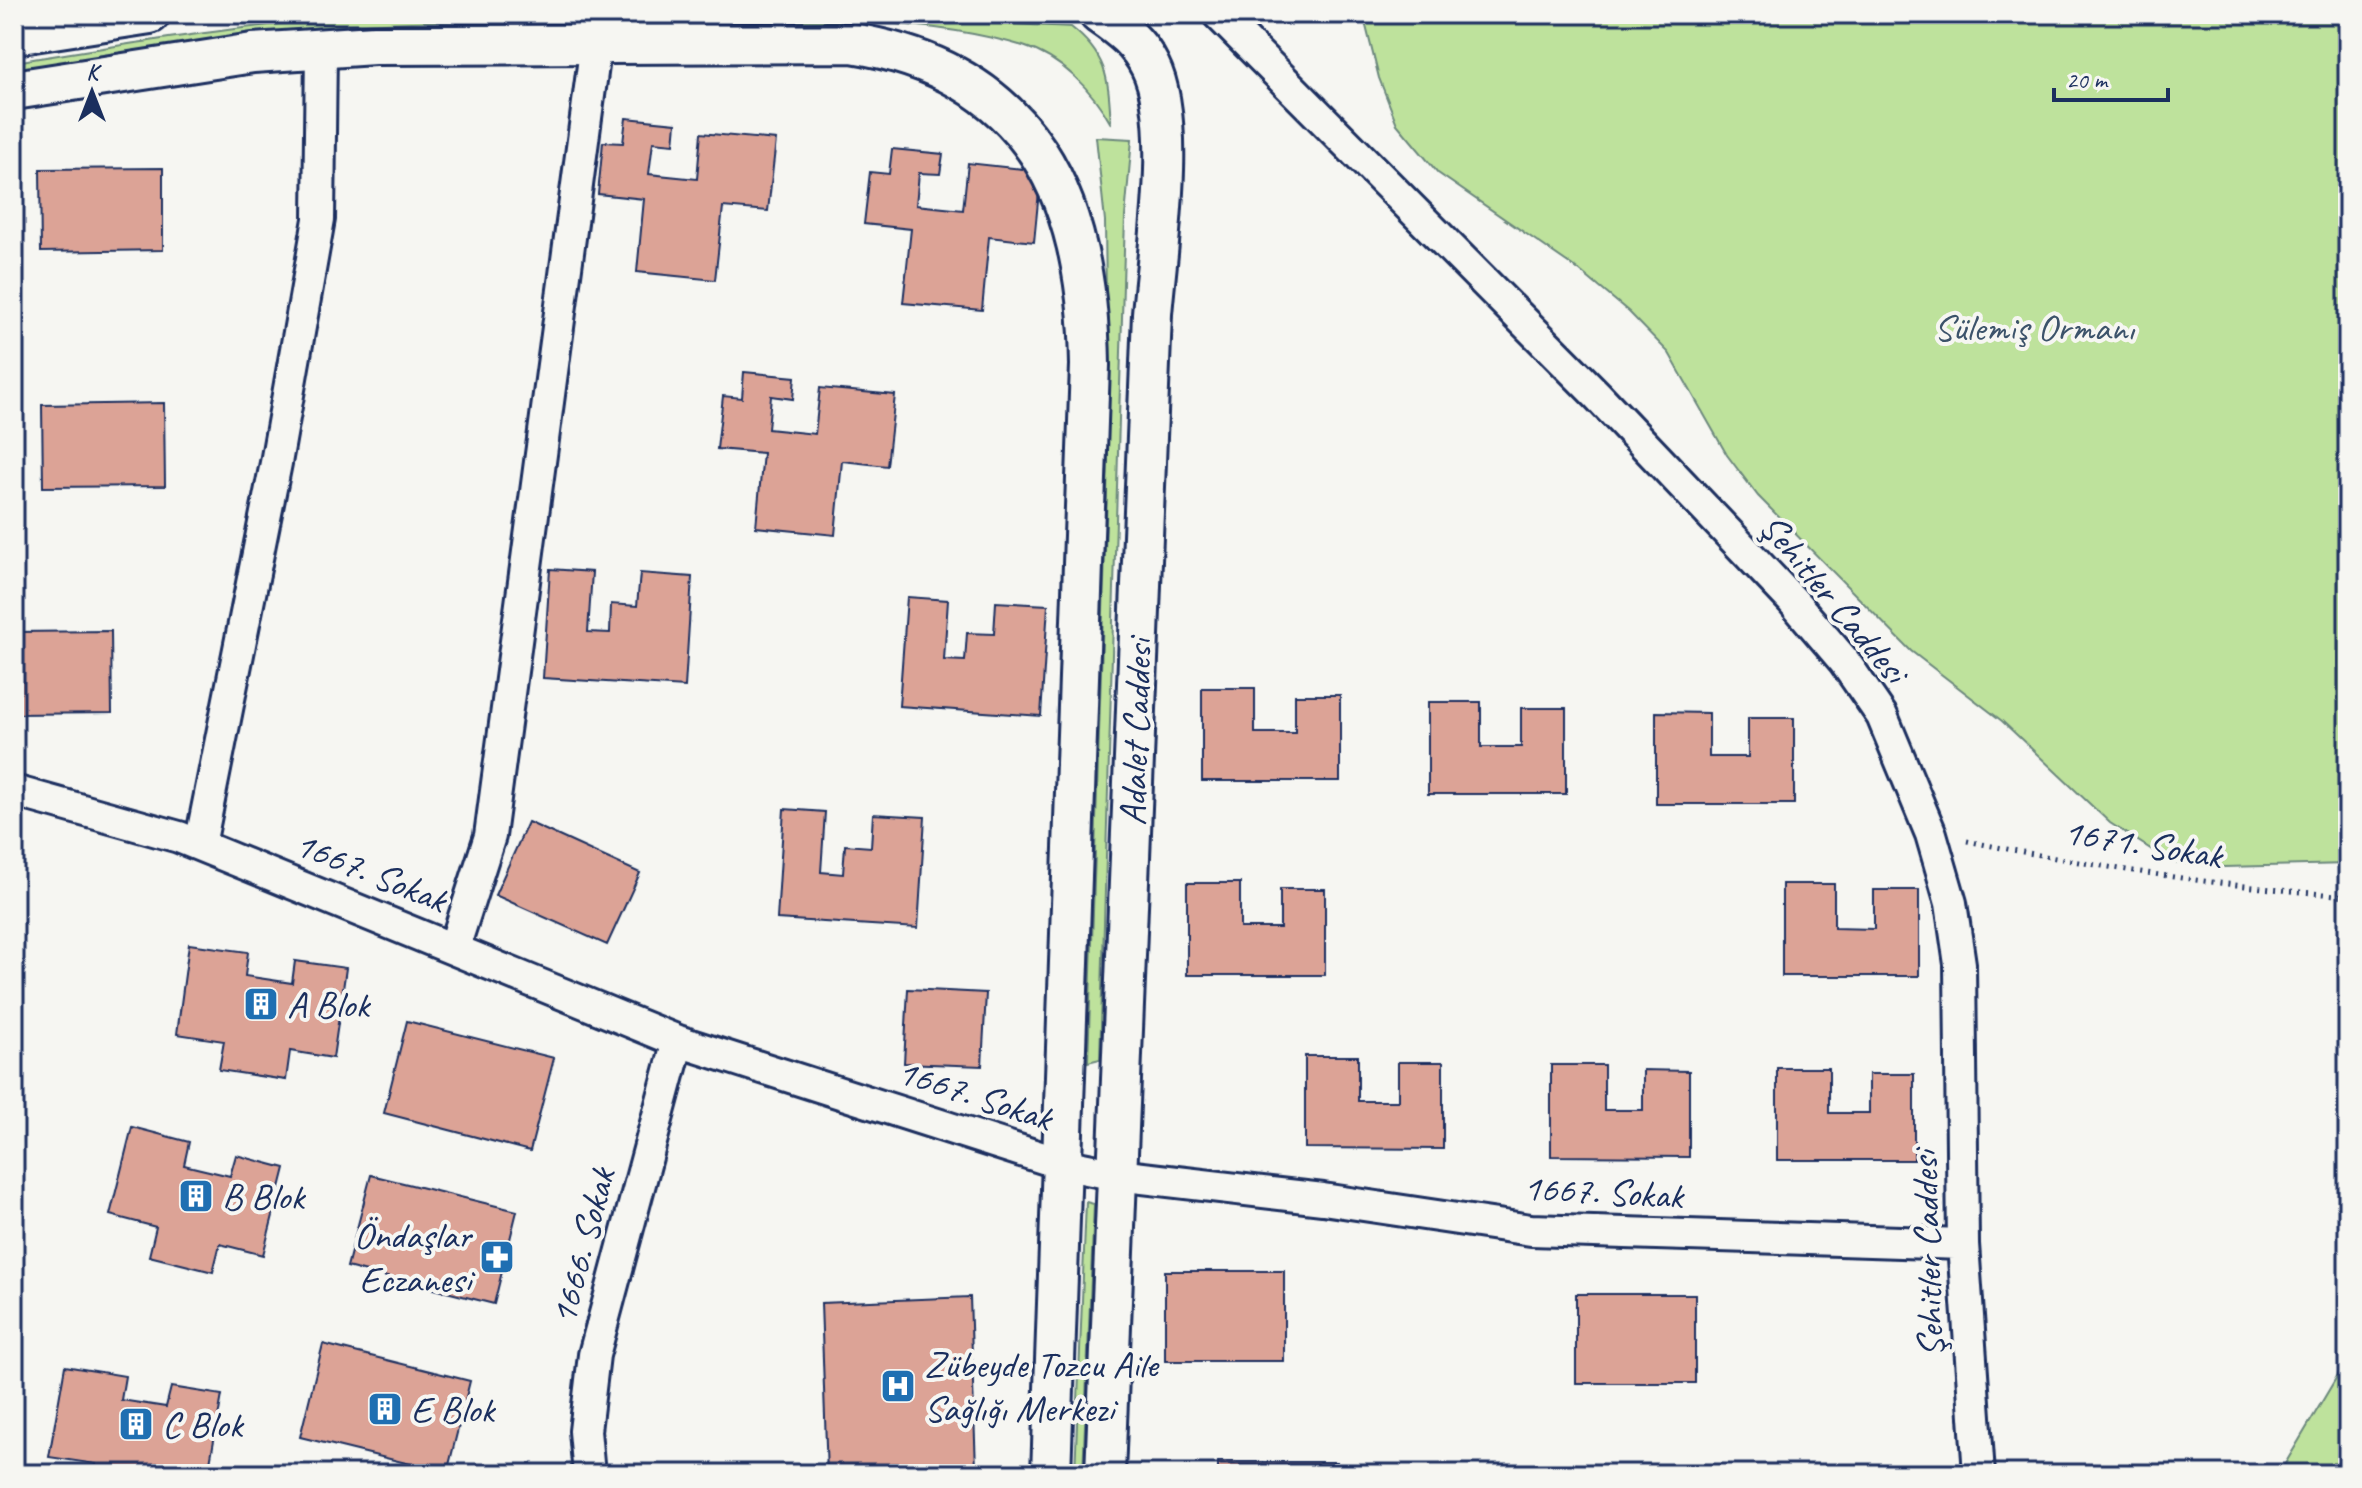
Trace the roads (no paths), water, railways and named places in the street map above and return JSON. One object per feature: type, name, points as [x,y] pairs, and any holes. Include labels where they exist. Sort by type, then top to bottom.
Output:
[{"type":"street","points":[[14,35],[150,14]]},
{"type":"street","name":"Adalet Caddesi","points":[[1099,14],[1132,37],[1151,68],[1164,136],[1152,314],[1105,1474]]},
{"type":"street","name":"Şehitler Caddesi","points":[[1218,14],[1597,395],[1792,600],[1844,661],[1882,716],[1931,834],[1951,903],[1960,964],[1963,1244],[1979,1474]]},
{"type":"street","points":[[454,948],[490,836],[596,43]]},
{"type":"street","points":[[14,90],[161,65],[321,49],[596,43],[852,43],[896,50],[938,65],[979,91],[1012,119],[1045,159],[1075,228],[1090,351],[1051,1474]]},
{"type":"street","points":[[200,845],[276,463],[319,219],[321,49]]},
{"type":"street","name":"1667. Sokak","points":[[14,791],[69,804],[200,845],[678,1041],[1062,1164],[1117,1175],[1323,1199],[1531,1230],[1963,1244]]},
{"type":"street","name":"1666. Sokak","points":[[589,1474],[585,1431],[594,1355],[678,1041]]},
{"type":"place","name":"A Blok","points":[[261,1004]]},
{"type":"place","name":"B Blok","points":[[196,1196]]},
{"type":"place","name":"Öndaşlar Eczanesi","points":[[497,1257]]},
{"type":"place","name":"Zübeyde Tozcu Aile Sağlığı Merkezi","points":[[898,1386]]},
{"type":"place","name":"E Blok","points":[[385,1409]]},
{"type":"place","name":"C Blok","points":[[136,1424]]},
{"type":"park label","name":"Sülemiş Ormanı","points":[[2034,327]]}]
